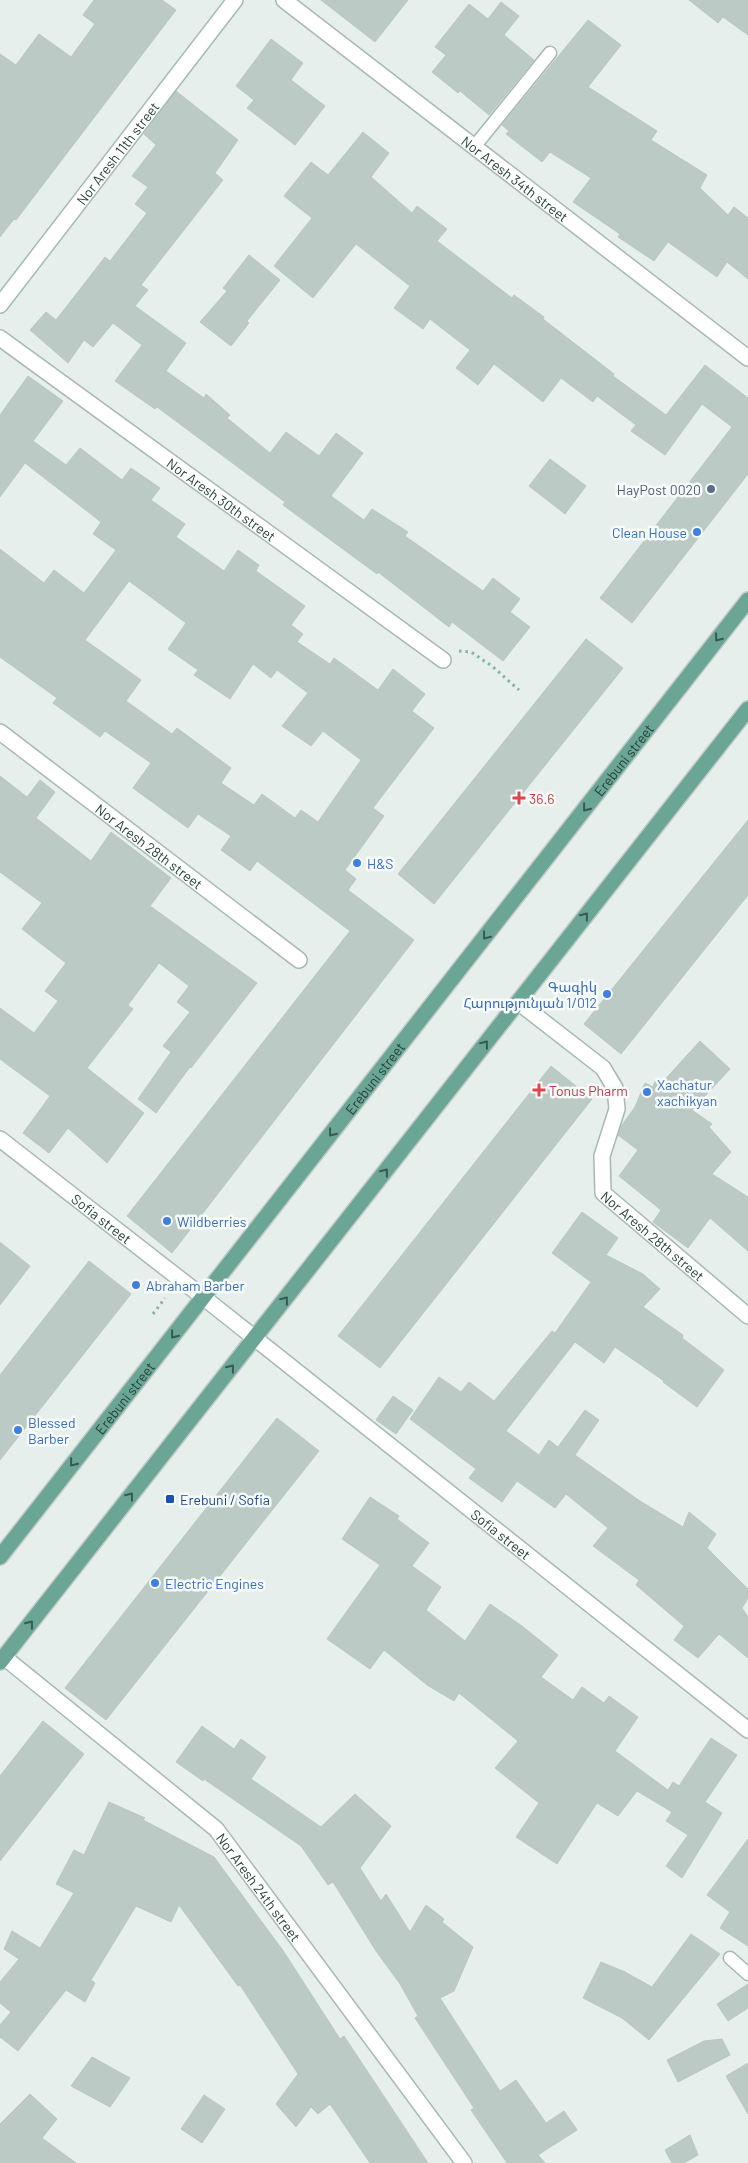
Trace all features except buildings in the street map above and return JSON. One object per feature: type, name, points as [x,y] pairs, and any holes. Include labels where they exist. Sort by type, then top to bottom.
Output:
[{"type":"main road","name":"Erebuni street","points":[[0,1557],[748,600]]},
{"type":"main road","points":[[2,1660],[748,709]]},
{"type":"street","name":"Nor Aresh 11th street","points":[[0,305],[235,0]]},
{"type":"street","name":"Nor Aresh 34th street","points":[[284,0],[748,358]]},
{"type":"street","name":"Nor Aresh 30th street","points":[[0,338],[443,660]]},
{"type":"street","name":"Nor Aresh 28th street","points":[[0,732],[299,960]]},
{"type":"street","name":"Nor Aresh 28th street","points":[[518,1002],[603,1068],[615,1088],[617,1109],[602,1156],[603,1193],[748,1316]]},
{"type":"street","name":"Sofia street","points":[[0,1139],[204,1297],[748,1730]]},
{"type":"street","name":"Nor Aresh 24th street","points":[[2,1660],[216,1829],[464,2163]]},
{"type":"lane","points":[[474,147],[550,53]]},
{"type":"lane","points":[[730,1958],[748,1974]]},
{"type":"path","points":[[443,660],[457,650],[471,652],[492,666],[520,690]]},
{"type":"path","points":[[153,1314],[165,1298]]},
{"type":"place","name":"HayPost 0020","points":[[711,489]]},
{"type":"place","name":"Clean House","points":[[697,532]]},
{"type":"place","name":"36.6","points":[[519,798]]},
{"type":"place","name":"H&S","points":[[357,863]]},
{"type":"place","name":"Գագիկ Հարությունյան 1/012","points":[[607,994]]},
{"type":"place","name":"Tonus Pharm","points":[[539,1090]]},
{"type":"place","name":"Xachatur xachikyan","points":[[647,1092]]},
{"type":"place","name":"Wildberries","points":[[167,1221]]},
{"type":"place","name":"Abraham Barber","points":[[136,1285]]},
{"type":"place","name":"Blessed Barber","points":[[18,1430]]},
{"type":"place","name":"Erebuni / Sofia","points":[[170,1499]]},
{"type":"place","name":"Electric Engines","points":[[155,1583]]}]
